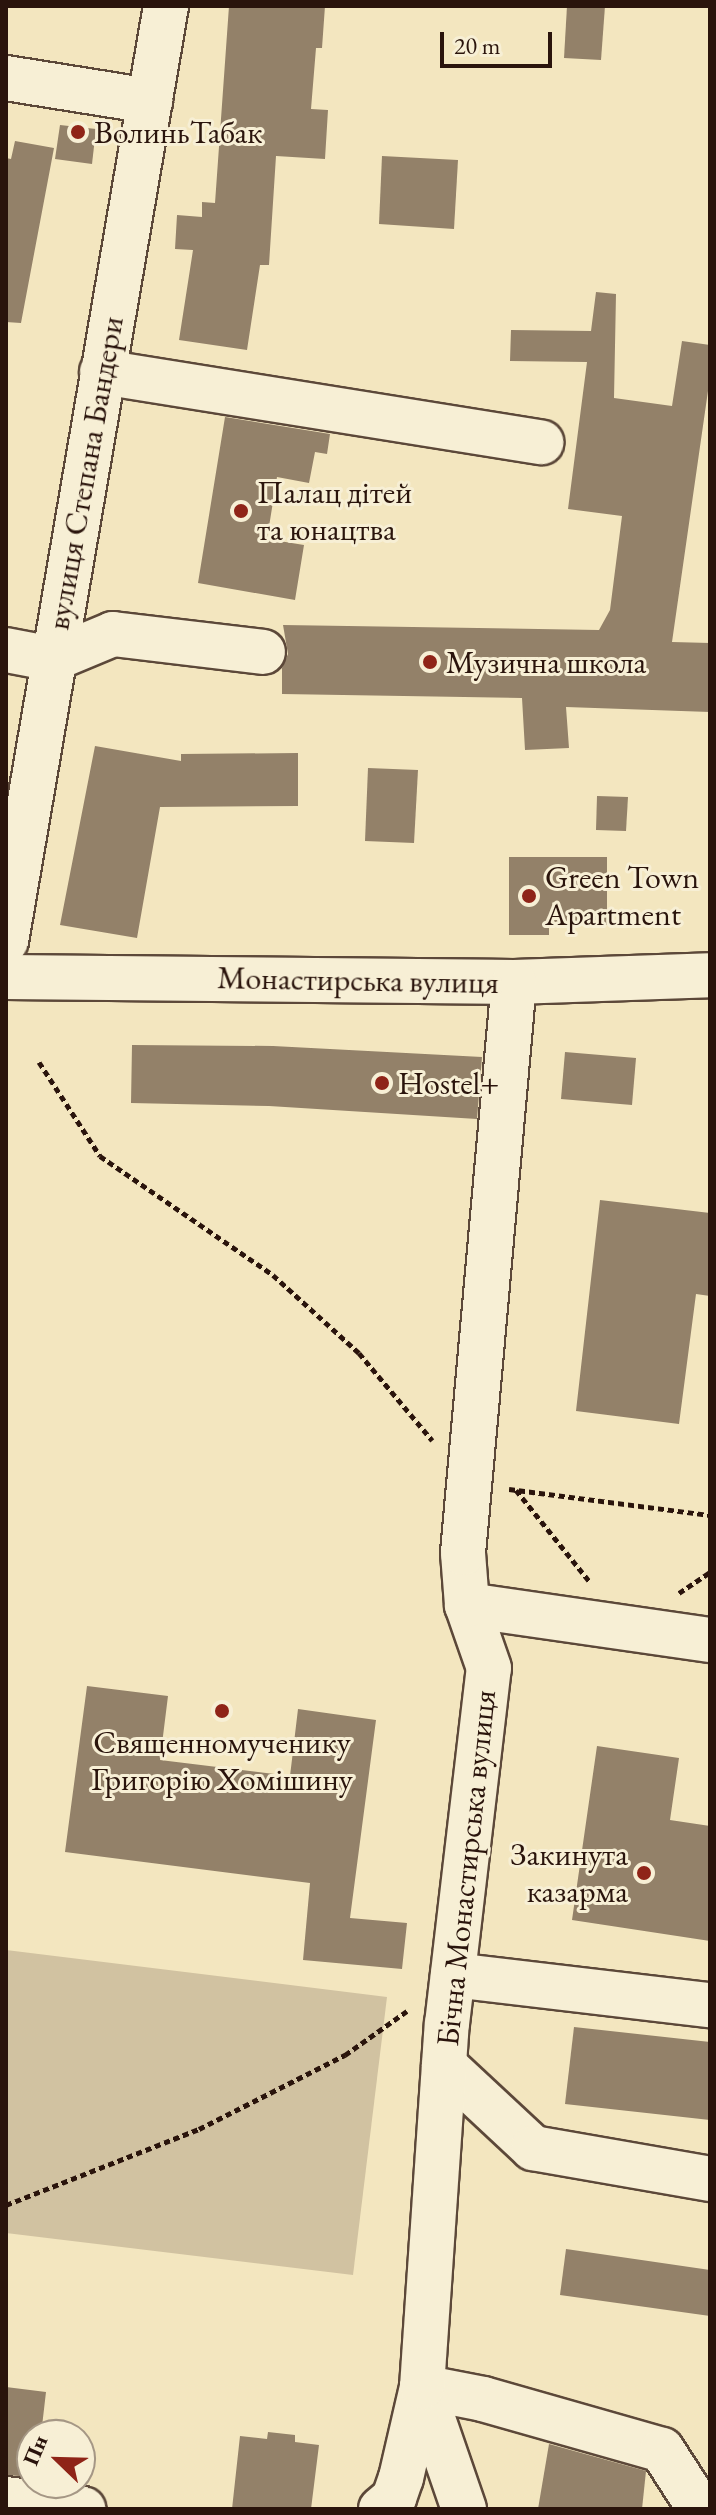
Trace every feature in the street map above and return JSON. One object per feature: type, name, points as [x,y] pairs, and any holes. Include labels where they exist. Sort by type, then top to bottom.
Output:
[{"type":"street","name":"вулиця Степана Бандери","points":[[6,941],[166,6]]},
{"type":"street","points":[[6,78],[150,101]]},
{"type":"street","points":[[102,372],[541,442]]},
{"type":"street","points":[[6,650],[53,659],[113,634],[263,652]]},
{"type":"street","name":"Монастирська вулиця","points":[[6,977],[514,982],[710,975]]},
{"type":"street","name":"Бічна Монастирська вулиця","points":[[381,2509],[394,2498],[401,2478],[422,2387],[444,2065],[489,1668],[467,1605],[463,1553],[514,982]]},
{"type":"street","points":[[467,1605],[710,1640]]},
{"type":"street","points":[[453,1975],[710,2005]]},
{"type":"street","points":[[444,2065],[533,2148],[710,2179]]},
{"type":"street","points":[[422,2387],[464,2509]]},
{"type":"street","points":[[422,2387],[483,2399],[662,2450],[700,2509]]},
{"type":"street","points":[[6,2499],[83,2509]]},
{"type":"path","points":[[39,1062],[100,1156],[273,1275],[359,1353],[469,1484],[710,1515]]},
{"type":"path","points":[[515,1490],[628,1628],[710,1572]]},
{"type":"path","points":[[6,2205],[199,2129],[345,2055],[414,2005]]},
{"type":"shaded area","points":[[6,1950],[387,1997],[353,2275],[6,2233]]},
{"type":"building","points":[[229,6],[325,6],[322,48],[316,48],[311,109],[328,110],[325,159],[276,156],[269,265],[260,265],[247,350],[179,340],[193,250],[175,249],[177,215],[202,217],[202,202],[215,203]]},
{"type":"building","points":[[567,6],[605,6],[601,60],[564,58]]},
{"type":"building","points":[[60,125],[96,129],[92,164],[55,159]]},
{"type":"building","points":[[15,141],[54,148],[21,323],[6,322],[6,158],[11,159]]},
{"type":"building","points":[[382,156],[458,160],[454,229],[379,224]]},
{"type":"building","points":[[596,292],[616,294],[614,398],[672,406],[682,341],[710,345],[710,377],[672,642],[710,643],[710,712],[566,707],[569,748],[525,750],[522,698],[282,694],[282,668],[288,654],[283,625],[599,630],[610,610],[622,516],[568,509],[587,362],[510,361],[511,330],[591,331]]},
{"type":"building","name":"Палац дітей та юнацтва","points":[[225,417],[330,434],[327,454],[315,452],[309,483],[277,477],[267,539],[304,545],[295,600],[198,583]]},
{"type":"building","points":[[95,746],[181,761],[181,754],[298,753],[298,806],[160,807],[137,938],[60,925]]},
{"type":"building","points":[[368,768],[418,770],[414,843],[365,841]]},
{"type":"building","points":[[597,796],[628,797],[626,831],[596,830]]},
{"type":"building","points":[[509,857],[607,857],[607,925],[549,924],[549,935],[509,935]]},
{"type":"building","name":"Hostel+","points":[[132,1045],[273,1046],[482,1057],[477,1119],[269,1106],[131,1103]]},
{"type":"building","points":[[565,1052],[636,1058],[632,1105],[561,1099]]},
{"type":"building","points":[[600,1200],[710,1213],[710,1296],[696,1294],[679,1424],[576,1411]]},
{"type":"building","points":[[87,1686],[168,1696],[160,1760],[290,1776],[298,1709],[376,1720],[350,1918],[407,1923],[402,1969],[303,1960],[310,1883],[65,1852]]},
{"type":"building","name":"Закинута казарма","points":[[597,1746],[679,1758],[670,1820],[710,1826],[710,1941],[572,1920]]},
{"type":"building","points":[[574,2027],[710,2042],[710,2120],[565,2104]]},
{"type":"building","points":[[566,2249],[710,2270],[710,2316],[560,2295]]},
{"type":"building","points":[[6,2387],[46,2392],[43,2419],[16,2419],[16,2476],[6,2475]]},
{"type":"building","points":[[268,2432],[295,2435],[295,2442],[319,2445],[311,2509],[232,2509],[240,2436],[267,2439]]},
{"type":"building","points":[[549,2444],[646,2471],[642,2509],[538,2509]]},
{"type":"place","name":"ВолиньТабак","points":[[78,132]]},
{"type":"place","name":"Палац дітей та юнацтва","points":[[241,511]]},
{"type":"place","name":"Музична школа","points":[[430,662]]},
{"type":"place","name":"Green Town Apartment","points":[[529,896]]},
{"type":"place","name":"Hostel+","points":[[382,1083]]},
{"type":"place","name":"Священномученику Григорію Хомішину","points":[[222,1711]]},
{"type":"place","name":"Закинута казарма","points":[[644,1873]]}]
